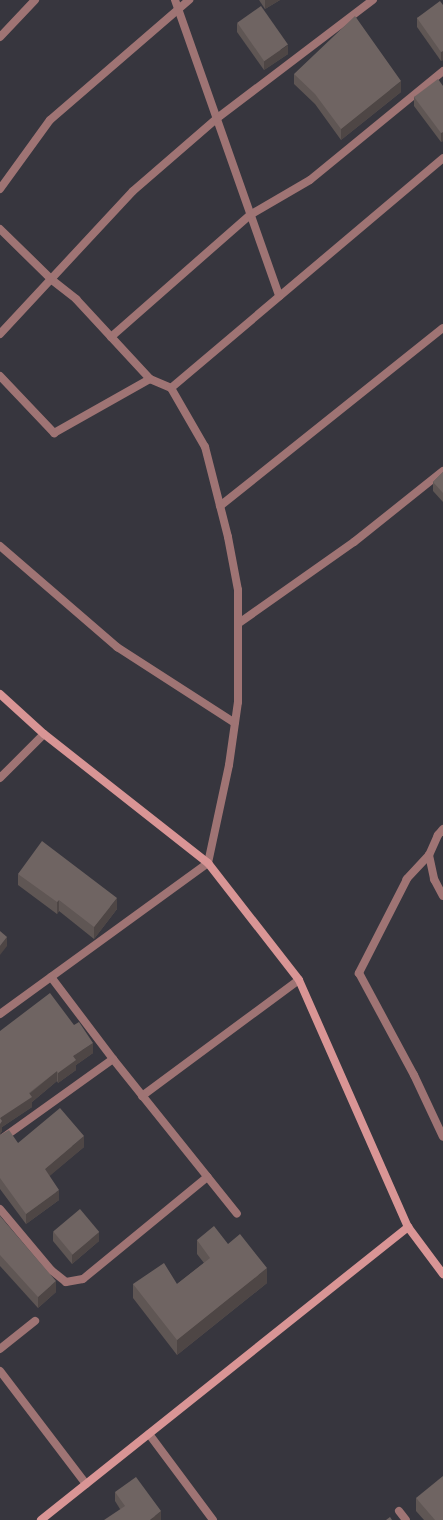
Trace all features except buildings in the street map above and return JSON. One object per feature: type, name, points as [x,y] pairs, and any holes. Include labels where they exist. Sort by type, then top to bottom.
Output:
[{"type":"street","points":[[0,37],[35,0]]},
{"type":"street","points":[[0,189],[50,120],[176,4],[189,0]]},
{"type":"street","points":[[0,334],[52,280],[133,191],[216,119],[374,0]]},
{"type":"street","points":[[176,4],[278,296]]},
{"type":"street","points":[[111,337],[250,215],[310,180],[443,71]]},
{"type":"street","points":[[171,388],[443,158]]},
{"type":"street","points":[[0,229],[52,280],[76,299],[150,379],[171,388],[205,447],[220,506],[238,590],[239,623],[238,702],[229,765],[208,863],[0,1014]]},
{"type":"street","points":[[220,506],[443,328]]},
{"type":"street","points":[[0,376],[54,433],[150,379]]},
{"type":"street","points":[[239,623],[354,542],[443,471]]},
{"type":"street","points":[[0,546],[117,647],[235,723]]},
{"type":"street","points":[[0,694],[44,734],[208,863],[299,980],[408,1227],[443,1274]]},
{"type":"street","points":[[0,778],[44,734]]},
{"type":"street","points":[[443,830],[438,835],[429,855],[407,879],[359,973],[404,1056],[443,1137]]},
{"type":"street","points":[[429,855],[434,879],[443,896]]},
{"type":"street","points":[[51,977],[142,1096],[237,1214]]},
{"type":"street","points":[[142,1096],[299,980]]},
{"type":"street","points":[[0,1140],[113,1059]]},
{"type":"street","points":[[0,1209],[50,1270],[66,1282],[83,1279],[206,1177]]},
{"type":"street","points":[[41,1520],[408,1227]]},
{"type":"street","points":[[0,1349],[35,1321]]},
{"type":"street","points":[[0,1370],[86,1484]]},
{"type":"street","points":[[149,1434],[213,1520]]},
{"type":"street","points":[[399,1511],[406,1520]]}]
